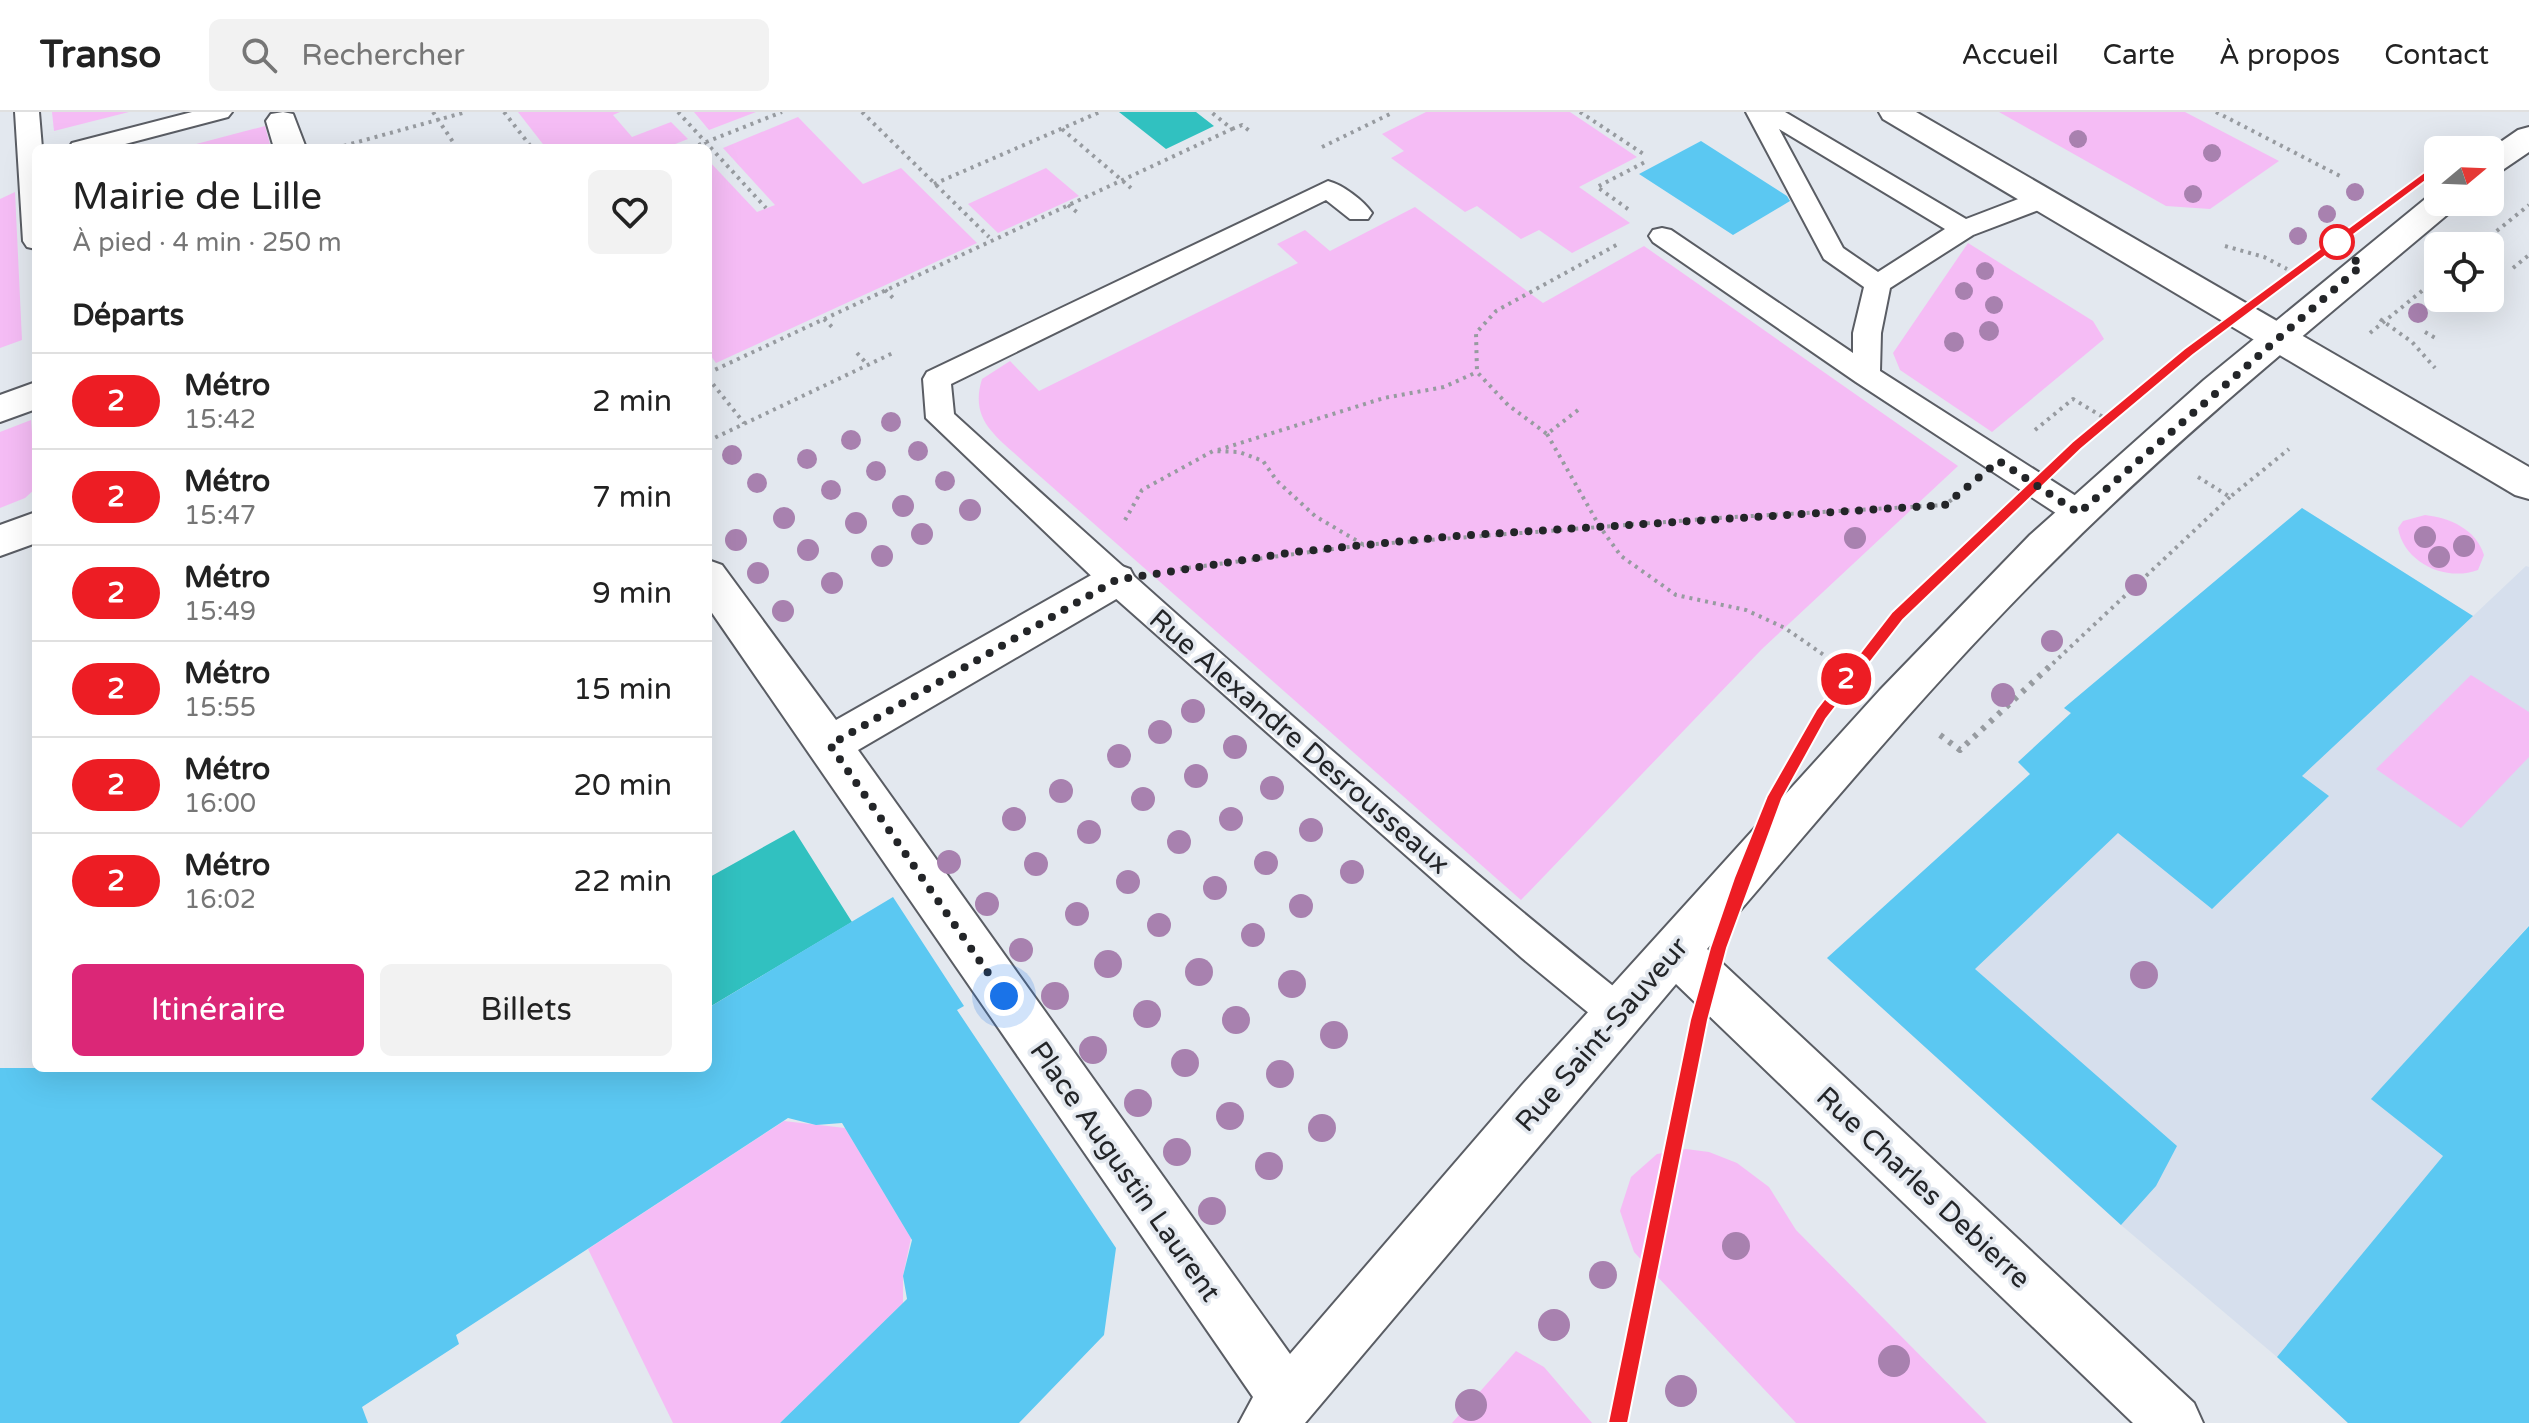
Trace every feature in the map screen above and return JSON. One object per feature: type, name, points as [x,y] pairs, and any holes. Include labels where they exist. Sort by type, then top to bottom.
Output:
[{"type":"street","points":[[1894,112],[2529,485]]},
{"type":"street","points":[[2504,154],[2529,137]]},
{"type":"street","name":"Rue Saint-Sauveur","points":[[1278,1410],[1484,1167],[1895,702],[2079,513],[2278,338],[2425,216]]},
{"type":"street","points":[[0,409],[32,397]]},
{"type":"street","points":[[0,541],[32,529]]},
{"type":"street","points":[[830,745],[1116,580]]},
{"type":"street","name":"Place Augustin Laurent","points":[[712,582],[830,745],[1143,1196],[1278,1410]]},
{"type":"street","name":"Rue Charles Debierre","points":[[1675,951],[2174,1423]]},
{"type":"lane","points":[[27,112],[32,151]]},
{"type":"lane","points":[[96,144],[220,112]]},
{"type":"lane","points":[[1758,112],[1833,253],[1878,284]]},
{"type":"lane","points":[[1768,112],[1964,229]]},
{"type":"lane","name":"Rue Alexandre Desrousseaux","points":[[1359,213],[1328,189],[937,379],[940,418],[1116,580],[1535,946],[1620,1015]]},
{"type":"lane","points":[[1866,375],[1867,333],[1878,284],[1964,229],[2043,199]]},
{"type":"lane","points":[[1662,236],[1866,375],[2079,513]]},
{"type":"path","points":[[433,112],[454,144]]},
{"type":"path","points":[[350,144],[466,112]]},
{"type":"path","points":[[504,112],[529,144]]},
{"type":"path","points":[[678,112],[706,142]]},
{"type":"path","points":[[701,144],[782,112]]},
{"type":"path","points":[[862,112],[989,237]]},
{"type":"path","points":[[934,184],[1100,112]]},
{"type":"path","points":[[1211,112],[1232,129]]},
{"type":"path","points":[[1365,126],[1390,114],[1386,112]]},
{"type":"path","points":[[1580,112],[1645,155]]},
{"type":"path","points":[[2216,112],[2340,176]]},
{"type":"path","points":[[712,374],[1232,129],[1242,125],[1251,132]]},
{"type":"path","points":[[1061,128],[1131,188]]},
{"type":"path","points":[[712,149],[766,208]]},
{"type":"path","points":[[1630,210],[1597,187],[1645,162]]},
{"type":"path","points":[[1068,205],[1078,213]]},
{"type":"path","points":[[2495,232],[2529,205]]},
{"type":"path","points":[[1625,241],[1496,311],[1476,333],[1477,372],[1508,405],[1547,434],[1600,527],[1621,556],[1676,595],[1746,610],[1785,628],[1960,750],[2230,497],[2289,449]]},
{"type":"path","points":[[2513,268],[2529,255]]},
{"type":"path","points":[[885,290],[894,299]]},
{"type":"path","points":[[824,319],[833,328]]},
{"type":"path","points":[[2425,332],[2437,339]]},
{"type":"path","points":[[857,353],[868,365]]},
{"type":"path","points":[[1477,372],[1444,387],[1384,398],[1213,451],[1142,490],[1124,521],[1116,580],[1364,545],[1945,505],[2073,399],[2110,421]]},
{"type":"path","points":[[712,381],[744,423]]},
{"type":"path","points":[[1547,434],[1578,410]]},
{"type":"path","points":[[1213,451],[1239,452],[1263,461],[1277,481],[1315,516],[1364,545]]},
{"type":"path","points":[[2198,477],[2230,497]]},
{"type":"shaded area","points":[[52,112],[129,112],[54,131]]},
{"type":"shaded area","points":[[518,112],[620,112],[613,115],[632,137],[671,122],[688,139],[675,144],[543,144]]},
{"type":"shaded area","points":[[694,112],[756,112],[709,130]]},
{"type":"shaded area","points":[[1426,112],[1570,112],[1637,157],[1579,187],[1630,223],[1572,253],[1539,230],[1521,239],[1477,206],[1465,212],[1391,158],[1404,151],[1382,134]]},
{"type":"shaded area","points":[[1999,112],[2185,112],[2279,161],[2210,209],[2166,206]]},
{"type":"shaded area","points":[[798,117],[863,184],[901,168],[977,243],[716,363],[712,358],[712,164],[757,212],[775,205],[723,148]]},
{"type":"shaded area","points":[[265,126],[270,144],[196,144]]},
{"type":"shaded area","points":[[1046,168],[1079,196],[998,233],[968,204]]},
{"type":"shaded area","points":[[15,192],[22,340],[0,348],[0,199]]},
{"type":"shaded area","points":[[1415,207],[1543,303],[1644,246],[1958,466],[1762,649],[1521,900],[1025,463],[988,427],[979,406],[982,379],[1010,361],[1039,391],[1298,263],[1277,244],[1305,230],[1330,251]]},
{"type":"shaded area","points":[[1968,243],[2093,321],[2104,339],[1992,432],[1900,370],[1893,353]]},
{"type":"shaded area","points":[[31,420],[32,492],[25,498],[0,508],[0,432]]},
{"type":"shaded area","points":[[2302,508],[2473,616],[2526,566],[2529,567],[2529,925],[2372,1099],[2529,1226],[2529,1423],[2348,1423],[2277,1357],[2121,1225],[1827,958],[2031,774],[2018,762],[2071,714],[2064,708]]},
{"type":"shaded area","points":[[2425,515],[2453,522],[2475,538],[2484,555],[2478,570],[2466,573],[2440,571],[2428,567],[2409,551],[2398,528],[2403,521]]},
{"type":"shaded area","points":[[2471,675],[2529,712],[2529,757],[2461,828],[2376,769]]},
{"type":"shaded area","points":[[784,1121],[845,1128],[911,1238],[903,1276],[903,1303],[780,1423],[673,1423],[588,1249]]},
{"type":"shaded area","points":[[1686,1149],[1709,1152],[1737,1163],[1769,1187],[1796,1230],[1987,1423],[1796,1423],[1634,1252],[1620,1211],[1631,1177],[1657,1154]]},
{"type":"shaded area","points":[[1516,1351],[1544,1367],[1592,1423],[1452,1423]]},
{"type":"water","points":[[1119,112],[1196,112],[1214,126],[1166,149]]},
{"type":"water","points":[[794,830],[852,922],[712,1006],[712,876]]},
{"type":"building","points":[[1701,141],[1787,196],[1790,201],[1733,235],[1639,174]]},
{"type":"building","points":[[2302,508],[2473,616],[2302,776],[2329,796],[2212,909],[2118,833],[1975,969],[2177,1146],[2156,1186],[2121,1225],[1827,958],[2030,774],[2018,762],[2071,713],[2064,708]]},
{"type":"building","points":[[893,897],[964,1006],[957,1010],[1116,1248],[1104,1335],[1019,1423],[780,1423],[907,1299],[903,1276],[912,1240],[842,1123],[816,1125],[788,1118],[456,1335],[459,1344],[362,1407],[368,1423],[0,1423],[0,1068],[32,1068],[32,1072],[712,1072],[712,1006]]},
{"type":"building","points":[[2529,926],[2529,1423],[2348,1423],[2277,1357],[2443,1156],[2371,1099]]},
{"type":"metro line","name":"2","points":[[1618,1423],[1699,1020],[1719,948],[1742,878],[1775,796],[1832,698],[1897,616],[2077,445],[2166,369],[2424,177]]},
{"type":"route","points":[[1004,996],[830,745],[1116,580],[1295,552],[1455,536],[1945,505],[1999,461],[2079,513],[2361,266],[2337,242]]}]
